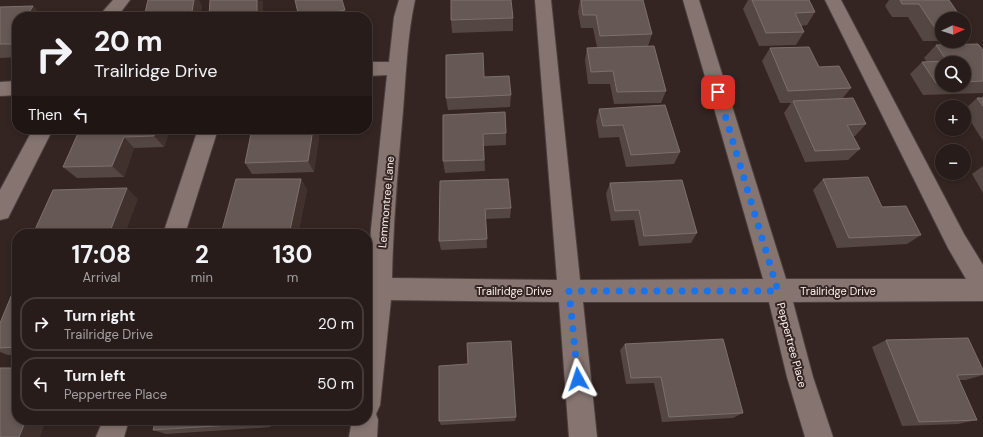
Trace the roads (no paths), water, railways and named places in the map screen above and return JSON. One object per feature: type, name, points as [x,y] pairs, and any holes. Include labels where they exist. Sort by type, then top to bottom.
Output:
[{"type":"street","points":[[111,12],[122,0]]},
{"type":"street","name":"Lemmontree Lane","points":[[372,361],[380,290],[382,229],[403,17],[407,0]]},
{"type":"street","points":[[543,0],[583,437]]},
{"type":"street","name":"Peppertree Place","points":[[691,0],[778,291],[800,377],[819,437]]},
{"type":"street","points":[[833,0],[956,241],[983,289]]},
{"type":"street","points":[[372,69],[398,68]]},
{"type":"street","points":[[0,89],[12,88]]},
{"type":"street","points":[[0,211],[40,134]]},
{"type":"street","points":[[176,229],[206,134]]},
{"type":"street","name":"Trailridge Drive","points":[[380,290],[778,291],[983,289]]},
{"type":"street","points":[[110,437],[114,425]]},
{"type":"street","points":[[363,437],[364,425]]}]
